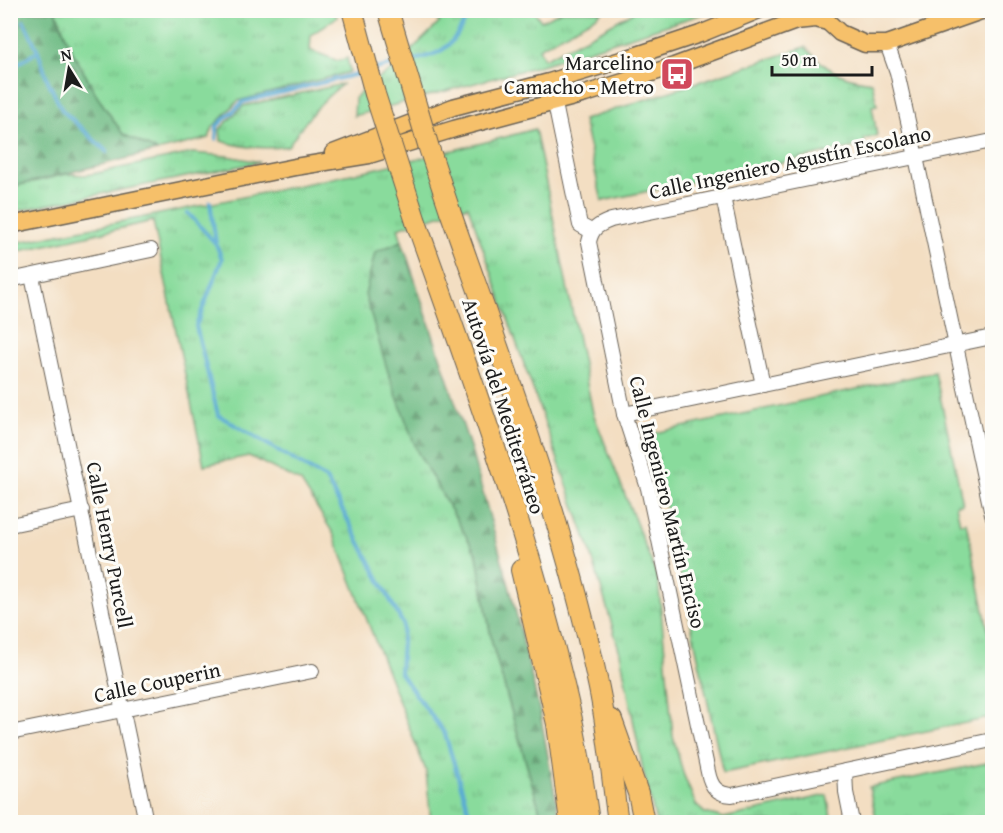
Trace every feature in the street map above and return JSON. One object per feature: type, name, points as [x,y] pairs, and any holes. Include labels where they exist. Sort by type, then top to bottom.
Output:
[{"type":"highway","name":"Autovía del Mediterráneo","points":[[388,10],[411,92],[450,211],[539,463],[582,613],[598,681],[618,822]]},
{"type":"highway","name":"Autovía del Mediterráneo","points":[[353,12],[375,94],[416,222],[488,427],[545,608],[572,717],[590,822]]},
{"type":"highway","points":[[488,427],[557,724],[570,822]]},
{"type":"highway","points":[[598,681],[638,793],[644,822]]},
{"type":"main road","points":[[295,167],[453,107],[549,82],[700,34],[759,10]]},
{"type":"main road","points":[[10,225],[295,167],[369,155],[454,129],[555,104],[674,66],[796,21],[824,16],[840,33],[865,44],[887,44],[984,10]]},
{"type":"street","points":[[887,44],[897,72],[993,515]]},
{"type":"street","points":[[555,104],[580,225],[594,228]]},
{"type":"street","name":"Calle Ingeniero Agustín Escolano","points":[[594,228],[611,220],[993,141]]},
{"type":"street","points":[[723,197],[763,385]]},
{"type":"street","name":"Calle Ingeniero Martín Enciso","points":[[594,228],[589,242],[590,254],[624,414],[648,488],[710,782],[715,790],[722,794],[732,795],[845,771]]},
{"type":"street","points":[[10,280],[150,250]]},
{"type":"street","name":"Calle Henry Purcell","points":[[32,276],[146,822]]},
{"type":"street","points":[[624,414],[993,337]]},
{"type":"street","points":[[10,525],[82,510]]},
{"type":"street","name":"Calle Couperin","points":[[10,733],[312,671]]},
{"type":"street","points":[[852,822],[846,792],[845,771],[993,740]]},
{"type":"green space","points":[[10,11],[56,11],[70,47],[97,96],[123,134],[157,151],[11,187]]},
{"type":"green space","points":[[56,11],[335,11],[337,17],[311,35],[310,50],[338,61],[347,58],[350,72],[238,101],[213,127],[209,138],[157,151],[123,135],[97,96],[70,47]]},
{"type":"green space","points":[[423,11],[534,11],[541,21],[561,11],[602,11],[539,48],[544,59],[635,11],[712,11],[538,66],[354,116],[355,98],[369,84],[389,72],[440,22]]},
{"type":"green space","points":[[805,47],[835,72],[872,82],[877,105],[872,106],[877,136],[864,139],[865,145],[602,201],[583,120]]},
{"type":"green space","points":[[343,84],[320,105],[288,146],[254,148],[221,141],[220,129],[243,106]]},
{"type":"green space","points":[[535,129],[593,413],[658,579],[673,736],[683,773],[696,805],[705,813],[724,818],[827,795],[832,822],[656,822],[643,770],[620,653],[591,553],[468,206],[398,228],[402,241],[375,252],[417,451],[477,555],[492,643],[543,822],[431,822],[426,771],[333,533],[301,482],[249,456],[204,465],[153,221],[11,253],[10,244],[339,177]]},
{"type":"green space","points":[[192,153],[260,162],[11,212],[11,187],[67,174],[87,175]]},
{"type":"green space","points":[[402,241],[470,447],[512,596],[540,713],[560,822],[543,822],[492,643],[477,555],[417,451],[388,372],[365,295],[375,252]]},
{"type":"green space","points":[[935,372],[963,504],[956,505],[960,524],[966,522],[992,649],[992,708],[988,709],[990,718],[723,773],[689,615],[696,613],[692,591],[684,592],[650,434]]},
{"type":"green space","points":[[992,762],[992,822],[877,822],[869,787]]},
{"type":"waterway","points":[[410,61],[434,54],[446,47],[464,24],[466,10]]},
{"type":"waterway","points":[[24,21],[62,110],[107,152]]},
{"type":"waterway","points":[[10,69],[38,51]]},
{"type":"waterway","points":[[375,69],[397,64]]},
{"type":"waterway","points":[[216,139],[217,126],[243,102],[362,73]]},
{"type":"waterway","points":[[210,202],[216,243]]},
{"type":"waterway","points":[[188,213],[216,244],[222,259],[196,326],[218,415],[326,479],[403,624],[400,673],[445,734],[472,822]]},
{"type":"place","name":"Marcelino Camacho - Metro","points":[[677,74]]}]
